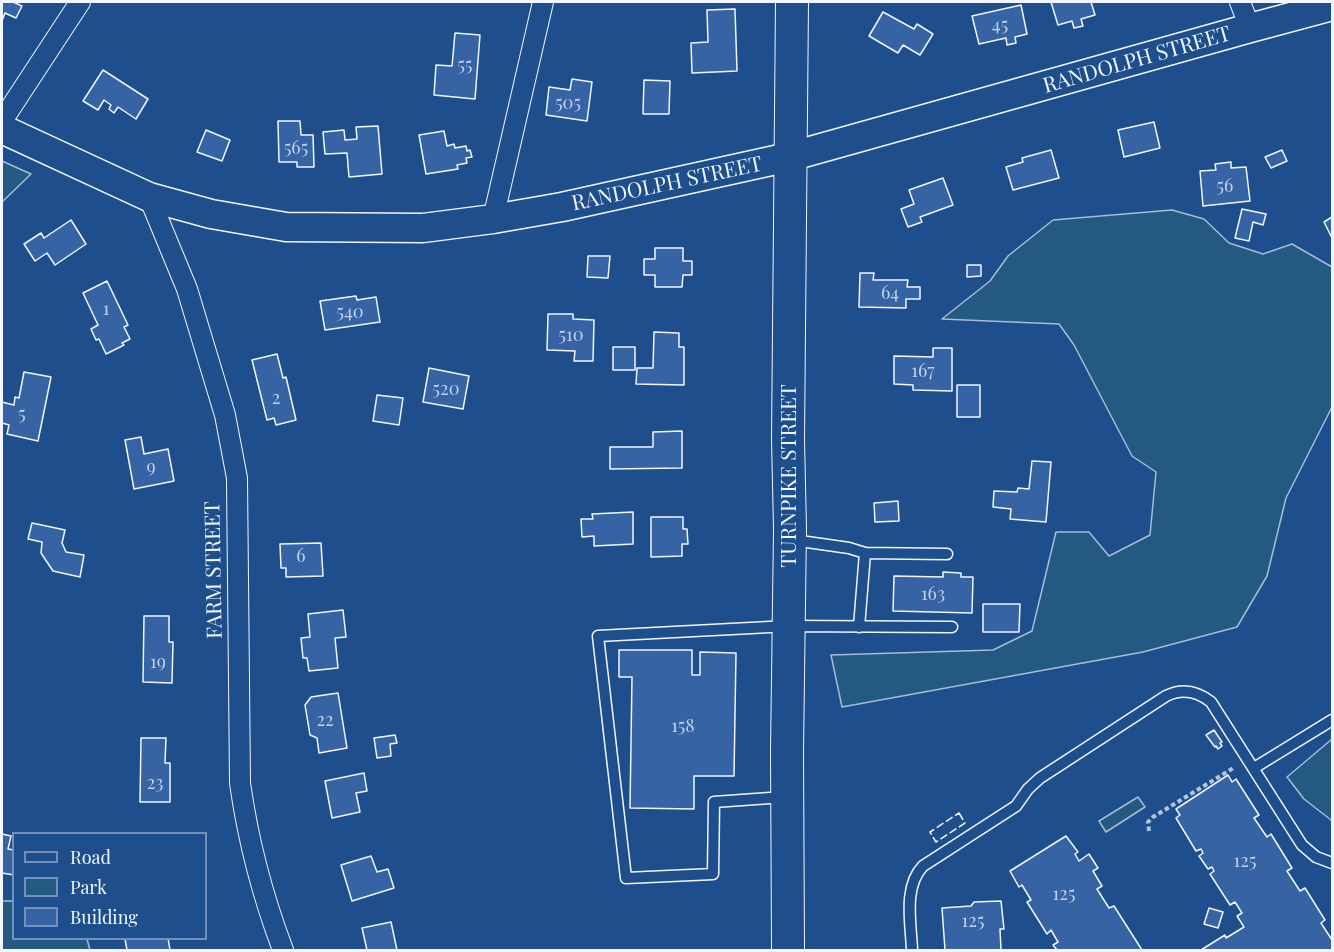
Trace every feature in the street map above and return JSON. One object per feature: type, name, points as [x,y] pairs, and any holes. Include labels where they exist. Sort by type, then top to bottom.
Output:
[{"type":"main road","name":"TURNPIKE STREET","points":[[788,951],[789,157],[792,2]]},
{"type":"main road","name":"RANDOLPH STREET","points":[[2,129],[149,197],[211,214],[286,227],[423,228],[493,219],[722,173],[789,157],[1332,6]]},
{"type":"street","points":[[2,121],[80,2]]},
{"type":"street","points":[[493,219],[543,2]]},
{"type":"street","points":[[1240,2],[1250,28]]},
{"type":"street","name":"FARM STREET","points":[[149,197],[187,289],[225,415],[237,478],[240,783],[247,831],[274,928],[283,951]]},
{"type":"lane","points":[[790,539],[849,548],[865,553],[947,554]]},
{"type":"lane","points":[[859,627],[865,553]]},
{"type":"lane","points":[[787,797],[714,802],[713,874],[626,878],[598,636],[789,626],[952,627]]},
{"type":"lane","points":[[912,951],[910,896],[912,882],[923,866],[1016,806],[1028,789],[1040,778],[1173,693],[1194,692],[1211,702],[1305,849],[1316,857],[1332,863]]},
{"type":"lane","points":[[1254,768],[1332,720]]},
{"type":"path","points":[[1149,831],[1148,822],[1153,817],[1238,765]]},
{"type":"green space","points":[[2,161],[31,174],[2,202]]},
{"type":"green space","points":[[1172,210],[1204,219],[1229,243],[1263,254],[1292,244],[1332,267],[1332,407],[1286,498],[1267,576],[1237,627],[1143,652],[842,707],[831,655],[993,650],[1032,631],[1056,532],[1089,532],[1109,556],[1150,535],[1156,472],[1132,456],[1074,345],[1059,324],[942,319],[990,281],[1008,256],[1053,220]]},
{"type":"green space","points":[[1332,739],[1331,820],[1304,799],[1287,777]]},
{"type":"green space","points":[[1138,797],[1145,807],[1106,832],[1099,821]]},
{"type":"green space","points":[[2,901],[12,901],[12,940],[87,940],[90,950],[2,950]]},
{"type":"building","points":[[2,2],[13,2],[22,6],[16,18],[5,13],[2,21]]},
{"type":"building","points":[[1051,2],[1091,2],[1095,15],[1081,19],[1083,26],[1074,28],[1072,21],[1058,25]]},
{"type":"building","points":[[1021,5],[1027,34],[1015,37],[1016,43],[1007,45],[1006,38],[979,44],[972,16]]},
{"type":"building","points":[[735,9],[737,71],[692,73],[691,43],[708,42],[707,10]]},
{"type":"building","points":[[883,12],[914,29],[917,24],[933,34],[920,55],[903,45],[898,53],[869,36]]},
{"type":"building","points":[[455,33],[480,35],[475,99],[434,95],[436,65],[452,66]]},
{"type":"building","points":[[103,70],[148,99],[136,119],[118,107],[114,113],[109,109],[111,105],[104,100],[98,110],[83,101]]},
{"type":"building","points":[[572,79],[592,82],[587,121],[546,115],[549,87],[570,90]]},
{"type":"building","points":[[644,80],[670,81],[669,114],[643,114]]},
{"type":"building","points":[[278,121],[300,121],[301,135],[313,135],[314,167],[297,167],[297,162],[279,162]]},
{"type":"building","points":[[1154,122],[1160,148],[1124,157],[1118,130]]},
{"type":"building","points":[[378,126],[382,174],[349,177],[347,153],[325,154],[323,132],[344,130],[345,140],[357,139],[356,127]]},
{"type":"building","points":[[206,130],[230,140],[222,161],[197,152]]},
{"type":"building","points":[[444,131],[447,146],[454,144],[455,148],[466,146],[472,157],[466,158],[467,163],[457,165],[458,169],[426,174],[419,135]]},
{"type":"building","points":[[1051,150],[1059,178],[1013,190],[1006,167],[1023,162],[1022,158]]},
{"type":"building","points":[[1282,150],[1287,161],[1271,168],[1265,157]]},
{"type":"building","points":[[1231,162],[1231,168],[1246,167],[1250,201],[1203,206],[1200,171],[1216,170],[1215,164]]},
{"type":"building","points":[[943,178],[953,205],[920,217],[922,222],[908,227],[901,209],[914,204],[909,190]]},
{"type":"building","points":[[1242,209],[1266,214],[1263,225],[1253,222],[1249,241],[1235,238]]},
{"type":"building","points":[[1332,217],[1332,238],[1324,222]]},
{"type":"building","points":[[71,220],[86,244],[55,265],[47,253],[35,261],[24,244],[41,233],[44,238]]},
{"type":"building","points":[[655,248],[683,248],[683,261],[692,261],[692,275],[683,275],[682,287],[655,287],[655,275],[644,275],[644,259],[655,259]]},
{"type":"building","points":[[588,256],[610,256],[608,278],[587,277]]},
{"type":"building","points":[[967,265],[981,265],[981,276],[967,277]]},
{"type":"building","points":[[860,273],[874,273],[873,280],[908,280],[907,287],[920,287],[920,299],[906,299],[906,308],[859,307]]},
{"type":"building","points":[[107,281],[128,325],[124,327],[130,339],[122,343],[124,345],[106,354],[91,329],[98,325],[83,293]]},
{"type":"building","points":[[356,296],[357,300],[376,297],[380,322],[325,330],[320,301]]},
{"type":"building","points":[[548,314],[573,314],[573,319],[594,320],[593,361],[574,361],[575,351],[547,350]]},
{"type":"building","points":[[654,332],[679,333],[679,347],[684,347],[684,385],[636,384],[637,368],[653,368]]},
{"type":"building","points":[[613,347],[635,347],[635,370],[613,370]]},
{"type":"building","points":[[933,348],[952,348],[952,391],[913,390],[913,385],[894,384],[894,356],[933,357]]},
{"type":"building","points":[[277,354],[283,378],[286,377],[296,420],[276,425],[274,418],[267,420],[252,360]]},
{"type":"building","points":[[429,368],[469,376],[463,409],[423,402]]},
{"type":"building","points":[[24,372],[51,377],[38,441],[7,434],[9,425],[2,423],[2,402],[14,405],[15,397],[19,398]]},
{"type":"building","points":[[957,385],[980,385],[980,417],[957,417]]},
{"type":"building","points":[[377,395],[403,398],[399,425],[373,421]]},
{"type":"building","points":[[682,431],[682,468],[610,469],[610,447],[653,447],[653,432]]},
{"type":"building","points":[[141,437],[144,454],[168,449],[174,481],[134,489],[125,440]]},
{"type":"building","points":[[1032,461],[1051,462],[1046,522],[1010,519],[1011,509],[993,507],[994,491],[1017,492],[1018,488],[1029,489]]},
{"type":"building","points":[[898,501],[899,521],[875,522],[874,503]]},
{"type":"building","points":[[633,512],[633,544],[594,546],[594,536],[582,537],[581,519],[593,519],[592,514]]},
{"type":"building","points":[[651,517],[683,517],[683,529],[687,529],[688,544],[682,544],[682,556],[651,557]]},
{"type":"building","points":[[32,523],[65,530],[62,543],[66,552],[84,555],[80,577],[53,571],[41,553],[42,542],[28,539]]},
{"type":"building","points":[[321,543],[323,576],[286,577],[286,568],[281,568],[280,544]]},
{"type":"building","points":[[943,572],[961,573],[961,577],[973,577],[972,613],[893,611],[894,576],[943,577]]},
{"type":"building","points":[[983,604],[1020,604],[1019,632],[983,632]]},
{"type":"building","points":[[343,610],[346,637],[335,638],[338,668],[309,671],[307,658],[303,658],[301,638],[310,637],[308,614]]},
{"type":"building","points":[[144,616],[169,616],[169,642],[173,642],[172,683],[143,682]]},
{"type":"building","points":[[619,650],[692,650],[692,675],[700,675],[700,652],[736,653],[734,776],[694,776],[694,809],[630,808],[632,677],[619,677]]},
{"type":"building","points":[[338,693],[347,748],[319,753],[317,738],[310,735],[305,705],[311,697]]},
{"type":"building","points":[[1214,730],[1222,742],[1220,743],[1222,746],[1218,749],[1206,735]]},
{"type":"building","points":[[395,735],[397,743],[390,744],[391,756],[377,758],[374,738]]},
{"type":"building","points":[[141,738],[166,738],[165,763],[170,763],[170,802],[140,802]]},
{"type":"building","points":[[364,773],[367,791],[356,793],[360,812],[332,818],[325,781]]},
{"type":"building","points":[[1228,775],[1232,782],[1236,779],[1259,815],[1254,818],[1267,837],[1271,834],[1292,868],[1287,871],[1300,891],[1305,888],[1325,920],[1321,923],[1332,940],[1332,950],[1201,950],[1225,935],[1226,938],[1244,927],[1237,916],[1242,913],[1235,902],[1230,905],[1210,874],[1214,871],[1212,867],[1208,869],[1199,856],[1203,853],[1201,849],[1196,851],[1176,818],[1180,815],[1176,809]]},
{"type":"building","points":[[2,834],[11,836],[8,849],[12,850],[12,875],[2,873]]},
{"type":"building","points":[[1066,836],[1078,852],[1075,854],[1079,861],[1089,854],[1098,868],[1093,871],[1102,886],[1097,889],[1109,908],[1114,906],[1142,950],[1057,950],[1053,945],[1058,942],[1051,930],[1047,934],[1027,902],[1031,900],[1022,885],[1019,887],[1010,871]]},
{"type":"building","points":[[371,856],[377,872],[388,869],[394,888],[352,901],[341,865]]},
{"type":"building","points":[[1001,901],[1004,929],[1000,929],[1001,950],[945,950],[942,908],[971,906],[974,902]]},
{"type":"building","points":[[1209,908],[1223,912],[1218,928],[1204,924]]},
{"type":"building","points":[[391,922],[397,950],[367,950],[362,928]]},
{"type":"building","points":[[125,940],[168,940],[170,950],[127,950]]},
{"type":"fence","points":[[959,813],[965,823],[936,842],[930,832],[959,813]]}]
